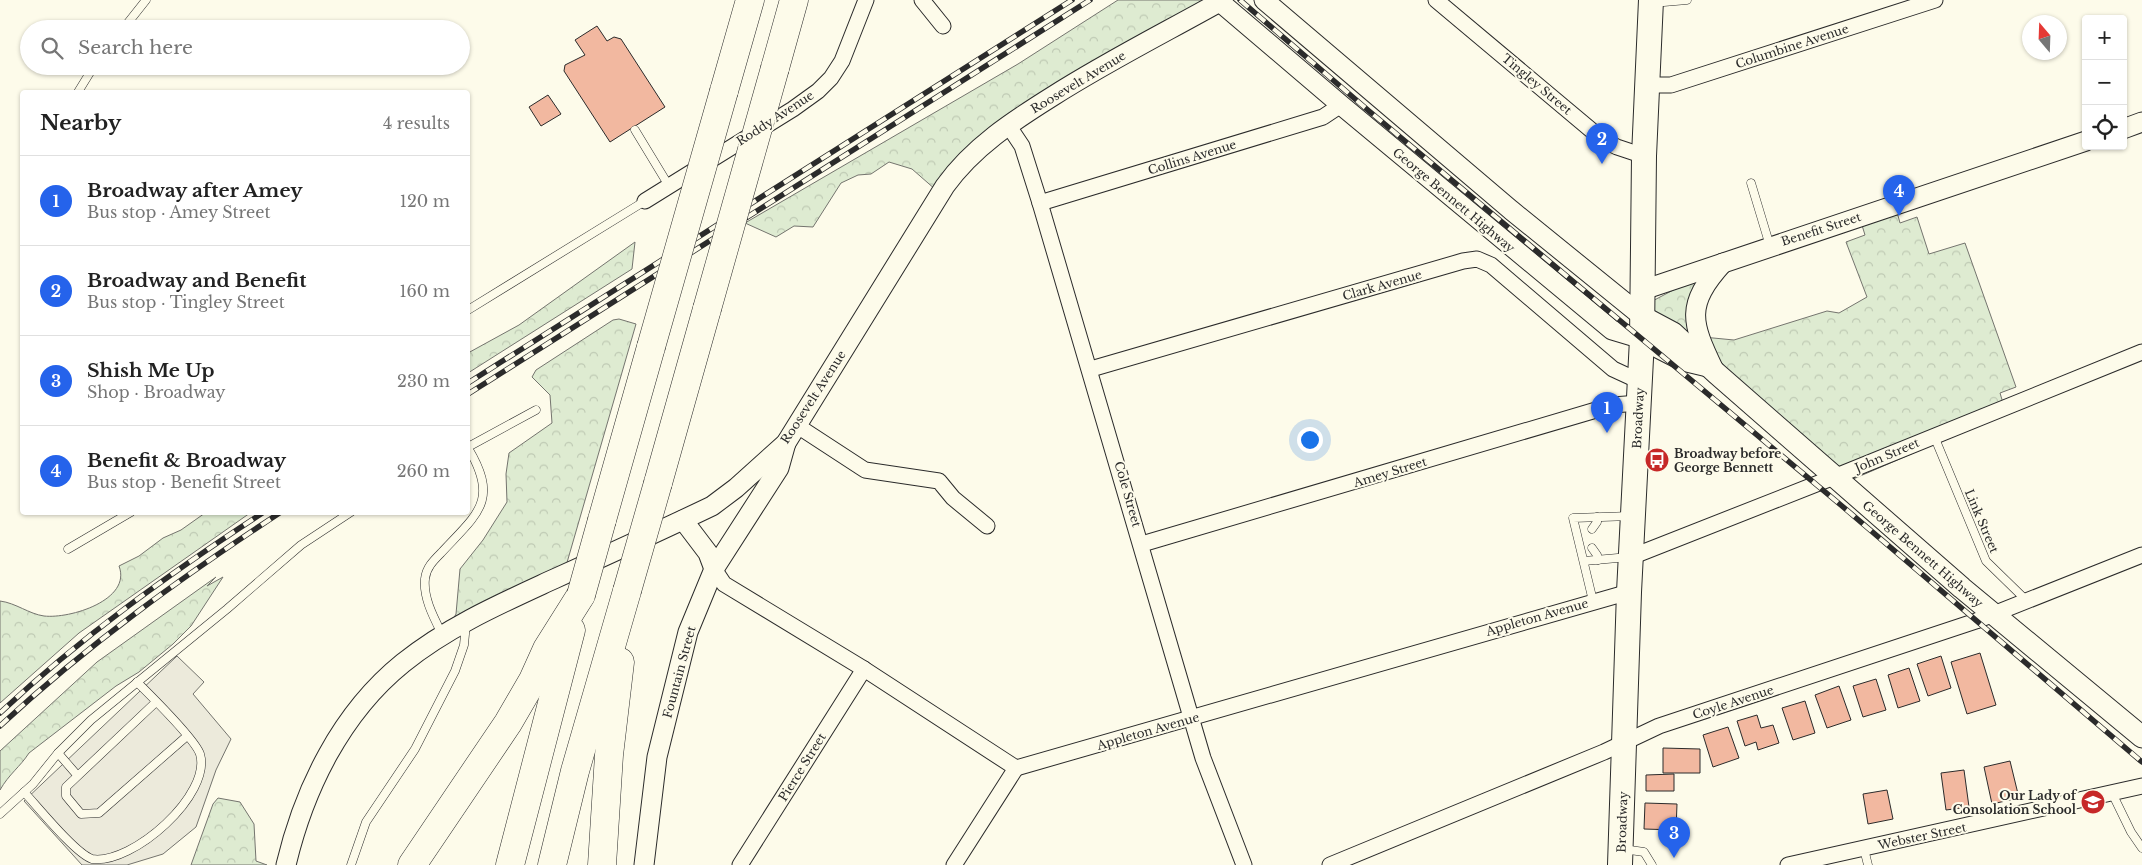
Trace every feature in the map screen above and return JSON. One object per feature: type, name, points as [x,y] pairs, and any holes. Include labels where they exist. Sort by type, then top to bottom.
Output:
[{"type":"highway","points":[[510,865],[581,595],[750,0]]},
{"type":"highway","points":[[552,865],[575,772],[794,0]]},
{"type":"highway","points":[[602,865],[610,755],[627,591]]},
{"type":"highway","points":[[412,865],[513,715],[537,674],[548,649],[581,595]]},
{"type":"main road","name":"Broadway","points":[[1620,857],[1629,592],[1642,328],[1644,156],[1650,1]]},
{"type":"main road","name":"George Bennett Highway","points":[[1642,328],[1683,360],[1712,370],[1994,614],[2142,737]]},
{"type":"street","name":"Roddy Avenue","points":[[644,201],[793,109],[818,91],[831,78],[842,61],[866,0]]},
{"type":"street","points":[[922,0],[944,26]]},
{"type":"street","name":"George Bennett Highway","points":[[1264,0],[1510,210],[1642,328]]},
{"type":"street","name":"Tingley Street","points":[[1436,0],[1603,140],[1644,156]]},
{"type":"street","name":"Columbine Avenue","points":[[1648,85],[1671,85],[1935,0]]},
{"type":"street","name":"George Bennett Highway","points":[[1221,1],[1341,105],[1612,330],[1642,328]]},
{"type":"street","name":"Roosevelt Avenue","points":[[286,865],[295,828],[329,751],[352,717],[374,691],[402,663],[442,634],[485,610],[712,506],[736,488],[786,443],[945,186],[973,153],[1008,125],[1096,69],[1221,1]]},
{"type":"street","name":"Collins Avenue","points":[[1040,203],[1323,117],[1341,105]]},
{"type":"street","points":[[2127,127],[2142,122]]},
{"type":"street","name":"Cole Street","points":[[1008,125],[1022,146],[1091,370],[1203,758],[1244,865]]},
{"type":"street","name":"Benefit Street","points":[[1643,290],[1725,260],[2082,142]]},
{"type":"street","name":"Clark Avenue","points":[[1091,370],[1463,261],[1477,259],[1491,265],[1639,392]]},
{"type":"street","points":[[1712,370],[1695,323],[1696,304],[1708,279],[1725,260]]},
{"type":"street","name":"John Street","points":[[1631,557],[2142,352]]},
{"type":"street","name":"Amey Street","points":[[1142,544],[1613,405],[1639,392]]},
{"type":"street","points":[[796,425],[865,470],[939,480],[954,498],[987,526]]},
{"type":"street","name":"Fountain Street","points":[[644,865],[657,757],[680,658],[688,632],[714,569],[779,468],[786,443]]},
{"type":"street","points":[[683,520],[708,553],[714,569],[724,584],[864,669],[1016,768],[954,865]]},
{"type":"street","name":"Coyle Avenue","points":[[1330,865],[1624,744],[1659,726],[1833,670],[2028,602],[2142,555]]},
{"type":"street","name":"Appleton Avenue","points":[[1016,768],[1629,592]]},
{"type":"street","name":"Pierce Street","points":[[740,865],[864,669]]},
{"type":"street","name":"Webster Street","points":[[1788,865],[1824,861],[1864,849],[2142,786]]},
{"type":"lane","points":[[130,20],[146,0]]},
{"type":"lane","points":[[1650,1],[1688,0]]},
{"type":"lane","points":[[79,90],[88,75]]},
{"type":"lane","points":[[635,130],[669,186]]},
{"type":"lane","points":[[1751,183],[1770,246]]},
{"type":"lane","points":[[470,309],[644,201]]},
{"type":"lane","points":[[470,447],[536,410]]},
{"type":"lane","name":"Link Street","points":[[1934,436],[1986,561],[2028,602]]},
{"type":"lane","points":[[442,634],[428,600],[425,579],[432,563],[471,521],[481,504],[484,485],[482,474],[470,452]]},
{"type":"lane","points":[[68,549],[126,515]]},
{"type":"lane","points":[[0,814],[24,792],[58,753],[91,720],[301,545],[346,515]]},
{"type":"lane","points":[[1593,601],[1573,518],[1599,523],[1633,516]]},
{"type":"lane","points":[[1592,529],[1599,523]]},
{"type":"lane","points":[[1584,561],[1598,553],[1631,557]]},
{"type":"lane","points":[[351,865],[366,822],[415,749],[454,670],[464,645],[466,621]]},
{"type":"lane","points":[[24,792],[78,849],[92,859],[113,859],[140,849],[173,820],[197,785],[200,770],[200,754],[187,736],[138,682]]},
{"type":"lane","points":[[156,702],[66,787],[66,796],[82,814],[99,813],[187,736]]},
{"type":"lane","points":[[58,753],[77,775]]},
{"type":"lane","points":[[2112,793],[2131,832],[2142,848]]},
{"type":"lane","points":[[1864,849],[1868,865]]},
{"type":"lane","points":[[1620,857],[1644,852],[1652,865]]},
{"type":"green space","points":[[1118,0],[1209,0],[1016,129],[969,167],[944,197],[912,169],[889,162],[871,174],[858,175],[841,183],[813,227],[794,226],[776,237],[745,223],[1018,64]]},
{"type":"green space","points":[[1897,212],[1900,223],[1917,217],[1929,254],[1965,243],[2016,387],[2000,393],[2006,413],[1844,483],[1645,305],[1711,270],[1705,291],[1703,337],[1734,340],[1827,311],[1839,313],[1867,297],[1846,242],[1865,235],[1861,222]]},
{"type":"green space","points":[[635,242],[632,269],[470,372],[470,352],[519,325]]},
{"type":"green space","points":[[619,319],[636,324],[566,566],[438,646],[456,614],[460,569],[483,540],[507,502],[506,474],[509,453],[552,423],[550,395],[532,377],[536,370],[613,320]]},
{"type":"green space","points":[[202,515],[247,515],[79,633],[0,703],[0,601],[44,616],[69,614],[96,605],[108,598],[116,589],[121,578],[119,566],[139,556],[163,538],[181,530]]},
{"type":"green space","points":[[216,577],[207,586],[223,577],[191,626],[173,644],[139,672],[116,686],[29,753],[0,790],[0,751],[97,662]]},
{"type":"green space","points":[[218,798],[240,802],[254,824],[256,861],[267,865],[191,865],[213,804]]},
{"type":"shaded area","points":[[177,656],[204,682],[193,694],[231,739],[216,770],[196,827],[163,854],[127,865],[82,865],[24,801]]},
{"type":"building","points":[[597,26],[607,41],[614,37],[621,39],[665,107],[610,142],[564,71],[565,65],[585,55],[575,40]]},
{"type":"building","points":[[548,95],[561,114],[541,126],[529,107]]},
{"type":"building","points":[[1980,653],[1996,705],[1967,714],[1951,662]]},
{"type":"building","points":[[1941,656],[1951,688],[1928,696],[1917,664]]},
{"type":"building","points":[[1909,668],[1920,701],[1898,708],[1888,675]]},
{"type":"building","points":[[1876,679],[1886,710],[1863,717],[1853,686]]},
{"type":"building","points":[[1839,686],[1851,720],[1827,728],[1815,695]]},
{"type":"building","points":[[1805,701],[1815,733],[1793,740],[1782,708]]},
{"type":"building","points":[[1757,715],[1761,728],[1773,725],[1779,743],[1758,750],[1756,742],[1745,746],[1737,721]]},
{"type":"building","points":[[1728,727],[1739,758],[1713,767],[1703,735]]},
{"type":"building","points":[[1663,748],[1700,749],[1700,773],[1663,773]]},
{"type":"building","points":[[2010,761],[2019,798],[1992,804],[1984,767]]},
{"type":"building","points":[[1964,770],[1969,807],[1946,810],[1941,773]]},
{"type":"building","points":[[1674,774],[1674,791],[1646,791],[1646,775]]},
{"type":"building","points":[[1887,790],[1893,819],[1868,824],[1863,794]]},
{"type":"building","points":[[1645,803],[1677,804],[1676,830],[1644,829]]},
{"type":"railway","points":[[470,382],[1072,0]]},
{"type":"railway","points":[[470,393],[1090,0]]},
{"type":"railway","points":[[1240,0],[1369,111],[1842,506],[2142,762]]},
{"type":"railway","points":[[0,713],[94,632],[194,558],[259,515]]},
{"type":"railway","points":[[0,726],[33,696],[136,613],[277,515]]},
{"type":"place","name":"Broadway and Benefit","points":[[1602,164]]},
{"type":"place","name":"Benefit & Broadway","points":[[1899,216]]},
{"type":"place","name":"Broadway after Amey","points":[[1607,433]]},
{"type":"place","name":"Broadway before George Bennett","points":[[1657,460]]},
{"type":"place","name":"Our Lady of Consolation School","points":[[2093,802]]},
{"type":"place","name":"Shish Me Up","points":[[1674,858]]}]
